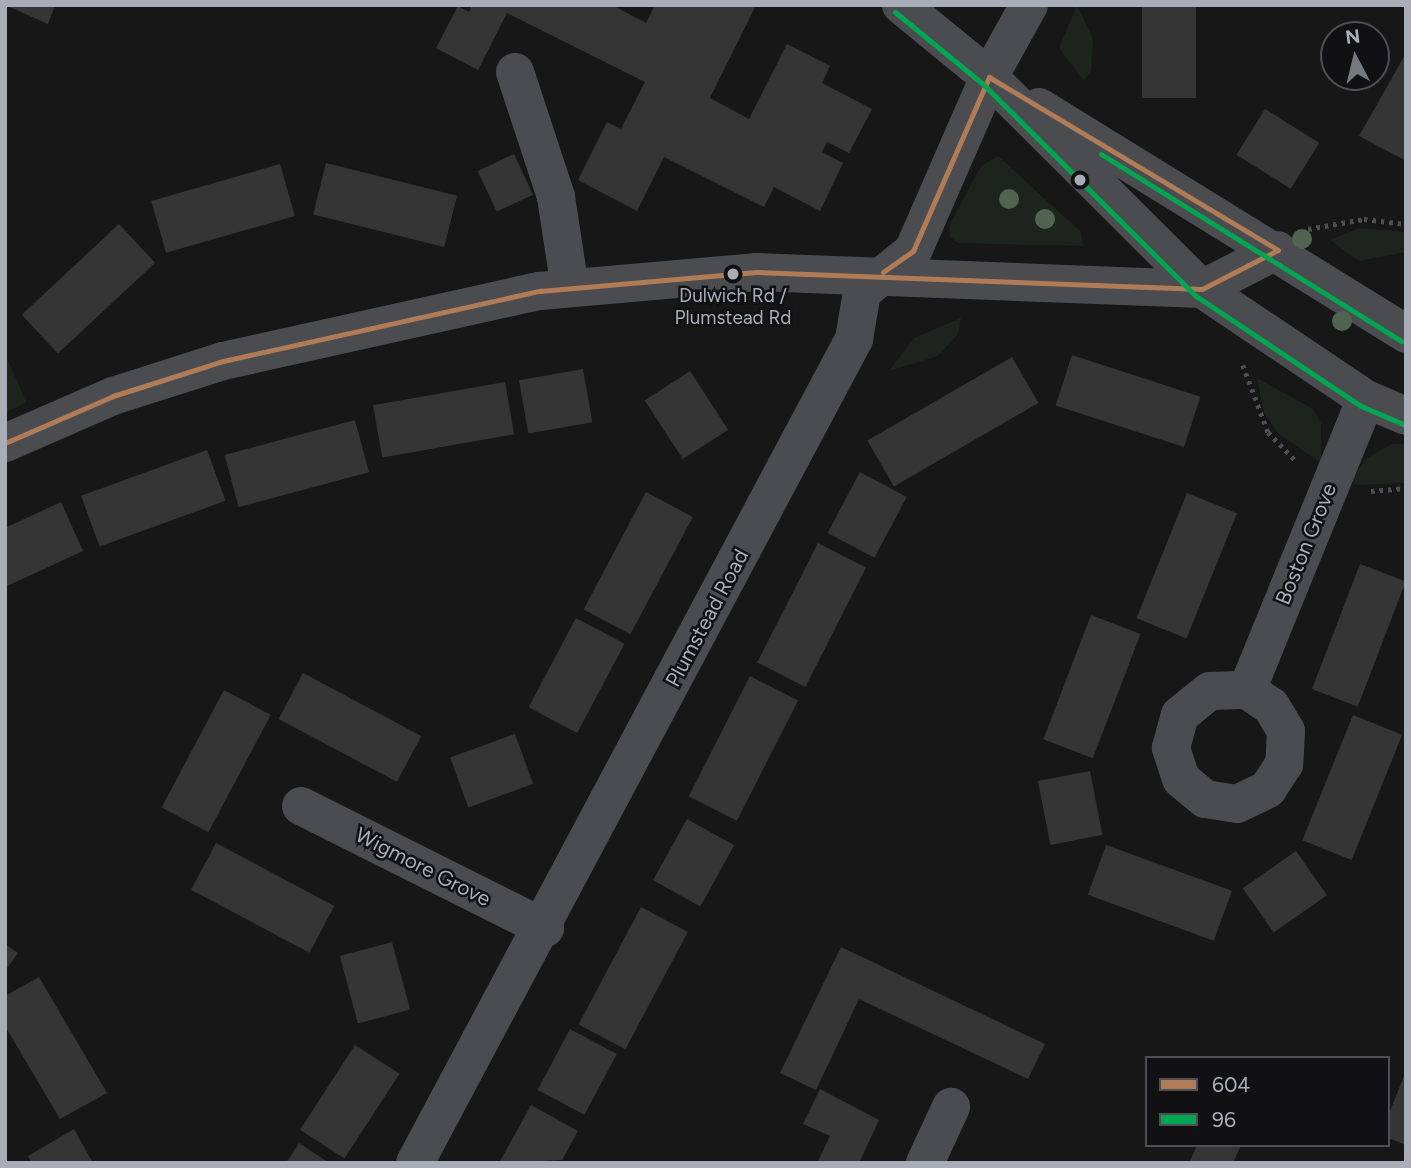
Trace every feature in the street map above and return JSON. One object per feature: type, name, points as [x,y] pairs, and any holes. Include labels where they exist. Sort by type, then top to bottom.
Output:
[{"type":"street","points":[[901,5],[989,77],[1202,289],[1366,399],[1406,416]]},
{"type":"street","name":"Plumstead Road","points":[[415,1163],[545,928],[854,339],[862,292],[883,272],[913,251],[989,77],[1029,5]]},
{"type":"street","points":[[515,72],[556,197],[570,288]]},
{"type":"street","points":[[989,77],[1282,253],[1401,320]]},
{"type":"street","points":[[5,443],[113,396],[223,361],[570,288],[698,274],[883,272],[1202,289],[1282,253]]},
{"type":"street","name":"Boston Grove","points":[[1247,690],[1366,399]]},
{"type":"street","name":"Wigmore Grove","points":[[301,806],[545,928]]},
{"type":"street","points":[[925,1163],[951,1107]]},
{"type":"path","points":[[1282,253],[1312,225],[1406,224]]},
{"type":"path","points":[[1241,315],[1244,379],[1268,432],[1307,473],[1331,484],[1371,491],[1406,488]]},
{"type":"shaded area","points":[[1077,5],[1093,39],[1091,70],[1084,81],[1059,48]]},
{"type":"shaded area","points":[[998,156],[1081,232],[1083,246],[958,243],[950,237],[949,226],[981,166]]},
{"type":"shaded area","points":[[1359,228],[1406,232],[1406,252],[1359,261],[1330,240]]},
{"type":"shaded area","points":[[961,318],[958,334],[938,356],[889,371],[914,338]]},
{"type":"shaded area","points":[[5,353],[26,402],[5,413]]},
{"type":"shaded area","points":[[1257,378],[1313,409],[1321,423],[1321,463],[1279,434],[1264,413]]},
{"type":"shaded area","points":[[1392,444],[1406,444],[1406,483],[1355,485],[1351,481],[1365,459]]},
{"type":"building","points":[[5,5],[55,5],[48,24]]},
{"type":"building","points":[[472,5],[612,5],[646,23],[655,5],[756,5],[710,98],[749,119],[787,44],[830,66],[822,83],[872,109],[849,153],[827,142],[822,152],[843,163],[820,211],[774,187],[764,207],[664,157],[637,211],[578,180],[607,122],[621,129],[645,82],[507,13],[478,70],[436,48],[458,6],[469,12]]},
{"type":"building","points":[[1142,5],[1196,5],[1196,98],[1142,98]]},
{"type":"building","points":[[1406,53],[1406,161],[1359,136],[1384,91],[1390,91],[1390,81]]},
{"type":"building","points":[[1265,109],[1319,143],[1291,189],[1236,155]]},
{"type":"building","points":[[514,154],[533,195],[497,212],[478,171]]},
{"type":"building","points":[[326,163],[457,196],[444,247],[313,214]]},
{"type":"building","points":[[280,164],[295,216],[166,253],[151,201]]},
{"type":"building","points":[[119,224],[155,263],[58,353],[22,315]]},
{"type":"building","points":[[1072,355],[1200,397],[1184,447],[1056,405]]},
{"type":"building","points":[[1012,357],[1038,403],[894,486],[867,440]]},
{"type":"building","points":[[583,369],[592,422],[528,433],[519,380]]},
{"type":"building","points":[[690,371],[728,430],[683,459],[645,400]]},
{"type":"building","points":[[505,382],[514,434],[382,457],[373,405]]},
{"type":"building","points":[[355,420],[369,472],[239,507],[225,455]]},
{"type":"building","points":[[207,450],[225,501],[100,547],[81,496]]},
{"type":"building","points":[[860,472],[907,497],[874,558],[828,533]]},
{"type":"building","points":[[646,492],[693,517],[630,634],[584,609]]},
{"type":"building","points":[[1187,493],[1237,513],[1186,638],[1136,618]]},
{"type":"building","points":[[61,502],[83,551],[5,587],[5,528]]},
{"type":"building","points":[[818,543],[866,568],[805,687],[757,662]]},
{"type":"building","points":[[1360,564],[1406,582],[1358,707],[1312,689]]},
{"type":"building","points":[[1091,615],[1140,634],[1093,758],[1043,739]]},
{"type":"building","points":[[576,618],[625,644],[577,733],[529,707]]},
{"type":"building","points":[[303,673],[421,736],[397,782],[279,719]]},
{"type":"building","points":[[750,676],[798,701],[737,821],[689,796]]},
{"type":"building","points":[[224,690],[271,715],[208,832],[162,807]]},
{"type":"building","points":[[1353,715],[1402,735],[1352,860],[1302,840]]},
{"type":"building","points":[[515,734],[533,784],[468,807],[450,758]]},
{"type":"building","points":[[1090,771],[1102,835],[1050,845],[1038,781]]},
{"type":"building","points":[[687,819],[734,845],[700,906],[653,880]]},
{"type":"building","points":[[216,843],[334,906],[309,953],[191,890]]},
{"type":"building","points":[[1106,845],[1232,891],[1214,941],[1088,895]]},
{"type":"building","points":[[1296,851],[1327,895],[1274,933],[1243,888]]},
{"type":"building","points":[[641,907],[688,932],[625,1049],[579,1024]]},
{"type":"building","points":[[392,942],[410,1010],[358,1024],[340,956]]},
{"type":"building","points":[[5,944],[18,953],[5,971]]},
{"type":"building","points":[[841,947],[1045,1044],[1028,1079],[859,999],[816,1090],[780,1073]]},
{"type":"building","points":[[39,977],[107,1093],[60,1119],[5,1026],[5,996]]},
{"type":"building","points":[[570,1029],[617,1054],[584,1115],[538,1090]]},
{"type":"building","points":[[355,1045],[399,1074],[344,1159],[300,1130]]},
{"type":"building","points":[[1406,1071],[1406,1145],[1390,1139],[1390,1111]]},
{"type":"building","points":[[820,1089],[879,1120],[859,1163],[817,1163],[830,1136],[803,1124]]},
{"type":"building","points":[[531,1105],[578,1131],[562,1160],[499,1163]]},
{"type":"building","points":[[74,1129],[93,1163],[32,1163],[28,1156]]},
{"type":"building","points":[[299,1143],[329,1163],[286,1163]]},
{"type":"building","points":[[1196,1147],[1240,1147],[1233,1163],[1189,1163]]},
{"type":"transit line","name":"96","points":[[895,12],[983,84],[1196,296],[1361,406],[1403,424]]},
{"type":"transit line","name":"604","points":[[883,272],[913,251],[989,77],[1278,250]]},
{"type":"transit line","name":"96","points":[[1101,154],[1401,341]]},
{"type":"transit line","name":"604","points":[[5,443],[113,396],[223,361],[540,291],[756,272],[1202,289],[1278,250]]},
{"type":"place","name":"Dulwich Rd / Plumstead Rd","points":[[733,274]]}]
